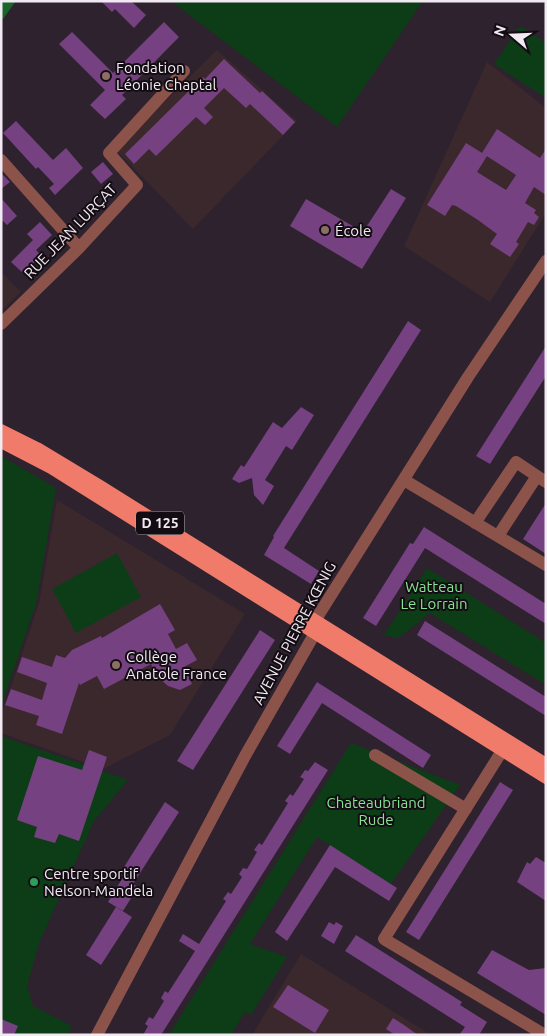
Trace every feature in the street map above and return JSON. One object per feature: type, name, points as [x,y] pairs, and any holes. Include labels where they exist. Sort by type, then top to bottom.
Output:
[{"type":"main road","name":"D 125","points":[[1,430],[53,457],[315,626],[506,746],[546,778]]},
{"type":"main road","points":[[1,442],[51,468],[315,626]]},
{"type":"main road","name":"D 125","points":[[506,746],[546,764]]},
{"type":"street","name":"RUE JEAN LURÇAT","points":[[1,324],[79,248],[137,185],[108,153],[184,71]]},
{"type":"street","points":[[1,160],[79,248]]},
{"type":"street","name":"AVENUE PIERRE KŒNIG","points":[[97,1035],[315,626],[482,356],[546,261]]},
{"type":"street","points":[[476,523],[516,462],[541,479],[498,536]]},
{"type":"street","points":[[404,480],[546,566]]},
{"type":"street","points":[[506,746],[384,939],[545,1035]]},
{"type":"street","points":[[375,755],[466,809]]},
{"type":"shaded area","points":[[217,50],[297,121],[193,229],[116,150]]},
{"type":"shaded area","points":[[487,62],[546,108],[546,213],[490,302],[404,246]]},
{"type":"shaded area","points":[[1,272],[21,292],[1,311]]},
{"type":"shaded area","name":"Collège Anatole France","points":[[57,500],[245,614],[170,735],[103,769],[1,733],[1,716],[39,603]]},
{"type":"shaded area","points":[[301,954],[428,1033],[427,1035],[252,1035]]},
{"type":"green space","points":[[1,1],[16,1],[3,19],[1,17]]},
{"type":"green space","points":[[171,1],[423,1],[337,127]]},
{"type":"green space","points":[[520,26],[546,43],[546,98],[494,64]]},
{"type":"green space","points":[[1,456],[56,488],[36,604],[1,707]]},
{"type":"green space","points":[[117,553],[141,597],[76,633],[52,589]]},
{"type":"green space","name":"Watteau Le Lorrain","points":[[427,568],[546,643],[546,685],[430,613],[398,638],[384,635]]},
{"type":"green space","name":"Centre sportif Nelson-Mandela","points":[[1,736],[128,780],[94,821],[39,943],[27,986],[33,1006],[72,1026],[67,1035],[1,1035]]},
{"type":"green space","name":"Chateaubriand Rude","points":[[351,743],[460,785],[391,884],[317,837],[250,944],[287,957],[251,1015],[245,1012],[231,1035],[169,1035]]},
{"type":"building","points":[[101,1],[131,1],[146,15],[134,28],[115,9],[112,12]]},
{"type":"building","points":[[164,22],[179,37],[122,95],[126,99],[105,119],[90,105],[105,90],[59,44],[72,32],[113,73]]},
{"type":"building","points":[[224,59],[260,93],[262,91],[295,122],[283,135],[250,104],[246,108],[224,88],[204,108],[213,117],[205,125],[196,117],[156,156],[149,149],[134,164],[125,154],[203,77],[205,79]]},
{"type":"building","points":[[16,121],[53,160],[66,148],[83,168],[55,195],[49,188],[54,184],[38,167],[36,169],[3,133]]},
{"type":"building","points":[[497,129],[540,158],[546,149],[546,195],[534,187],[525,203],[536,210],[534,213],[539,217],[534,225],[528,222],[516,242],[519,244],[510,257],[490,244],[497,234],[456,206],[452,205],[445,216],[427,205],[466,143],[482,153]],"holes":[[[487,156],[516,175],[506,190],[477,172]]]},
{"type":"building","points":[[103,162],[113,174],[101,184],[91,172]]},
{"type":"building","points":[[1,173],[10,182],[1,189]]},
{"type":"building","name":"École","points":[[391,189],[406,198],[362,269],[290,226],[306,199],[363,232]]},
{"type":"building","points":[[1,198],[17,216],[7,225],[1,219]]},
{"type":"building","points":[[40,222],[52,235],[36,250],[41,255],[24,274],[11,262],[33,240],[27,234]]},
{"type":"building","points":[[408,321],[421,330],[284,548],[319,571],[311,584],[264,555],[273,536]]},
{"type":"building","points":[[546,346],[546,376],[490,464],[476,456]]},
{"type":"building","points":[[301,407],[314,415],[292,450],[286,446],[265,480],[274,486],[263,505],[254,495],[252,478],[239,483],[232,479],[241,465],[244,467],[273,422],[282,428]]},
{"type":"building","points":[[546,503],[546,554],[523,539]]},
{"type":"building","points":[[424,527],[546,604],[546,624],[425,548],[376,626],[363,618],[410,543],[413,544]]},
{"type":"building","points":[[160,604],[175,630],[168,634],[176,649],[187,643],[197,660],[184,667],[192,684],[180,690],[168,686],[158,677],[151,664],[104,689],[97,676],[80,685],[79,683],[62,734],[36,725],[39,716],[5,705],[11,689],[42,700],[47,683],[17,672],[22,657],[52,667],[56,655],[65,658],[72,650],[101,636],[102,638]]},
{"type":"building","points":[[425,621],[546,697],[546,716],[417,635]]},
{"type":"building","points":[[260,630],[275,640],[193,770],[177,761]]},
{"type":"building","points":[[317,682],[431,755],[423,768],[322,703],[290,754],[277,746]]},
{"type":"building","points":[[89,750],[107,757],[79,841],[59,834],[55,843],[34,837],[37,827],[17,820],[38,756],[82,770]]},
{"type":"building","points":[[315,762],[328,770],[161,1035],[143,1035],[148,1026],[145,1024],[149,1017],[153,1019],[164,1001],[161,998],[165,991],[168,993],[195,951],[179,941],[183,934],[199,944],[226,901],[223,899],[228,892],[231,894],[242,877],[239,874],[243,868],[247,869],[257,852],[254,850],[259,843],[262,845],[288,803],[285,801],[290,794],[293,796],[304,779],[300,777]]},
{"type":"building","points":[[500,782],[513,790],[419,940],[406,932]]},
{"type":"building","points":[[165,802],[179,812],[133,884],[138,887],[123,911],[108,902],[123,877],[119,875]]},
{"type":"building","points":[[330,845],[397,888],[389,901],[335,867],[287,941],[275,932]]},
{"type":"building","points":[[536,857],[546,863],[546,901],[517,882],[527,862],[530,864]]},
{"type":"building","points":[[116,907],[132,917],[101,965],[86,955]]},
{"type":"building","points":[[329,922],[334,925],[336,922],[343,926],[334,944],[321,936]]},
{"type":"building","points":[[356,935],[462,1002],[460,1005],[487,1022],[479,1035],[459,1035],[465,1027],[345,951]]},
{"type":"building","points":[[492,950],[529,970],[546,968],[546,1015],[477,973]]},
{"type":"building","points":[[288,985],[329,1010],[315,1033],[273,1007]]},
{"type":"building","points":[[393,1018],[418,1035],[395,1035],[386,1029]]},
{"type":"building","points":[[1,1019],[18,1026],[14,1035],[1,1035]]},
{"type":"place","name":"Fondation Léonie Chaptal","points":[[106,76]]},
{"type":"place","name":"École","points":[[325,230]]},
{"type":"place","name":"Collège Anatole France","points":[[116,665]]},
{"type":"place","name":"Centre sportif Nelson-Mandela","points":[[34,882]]}]
